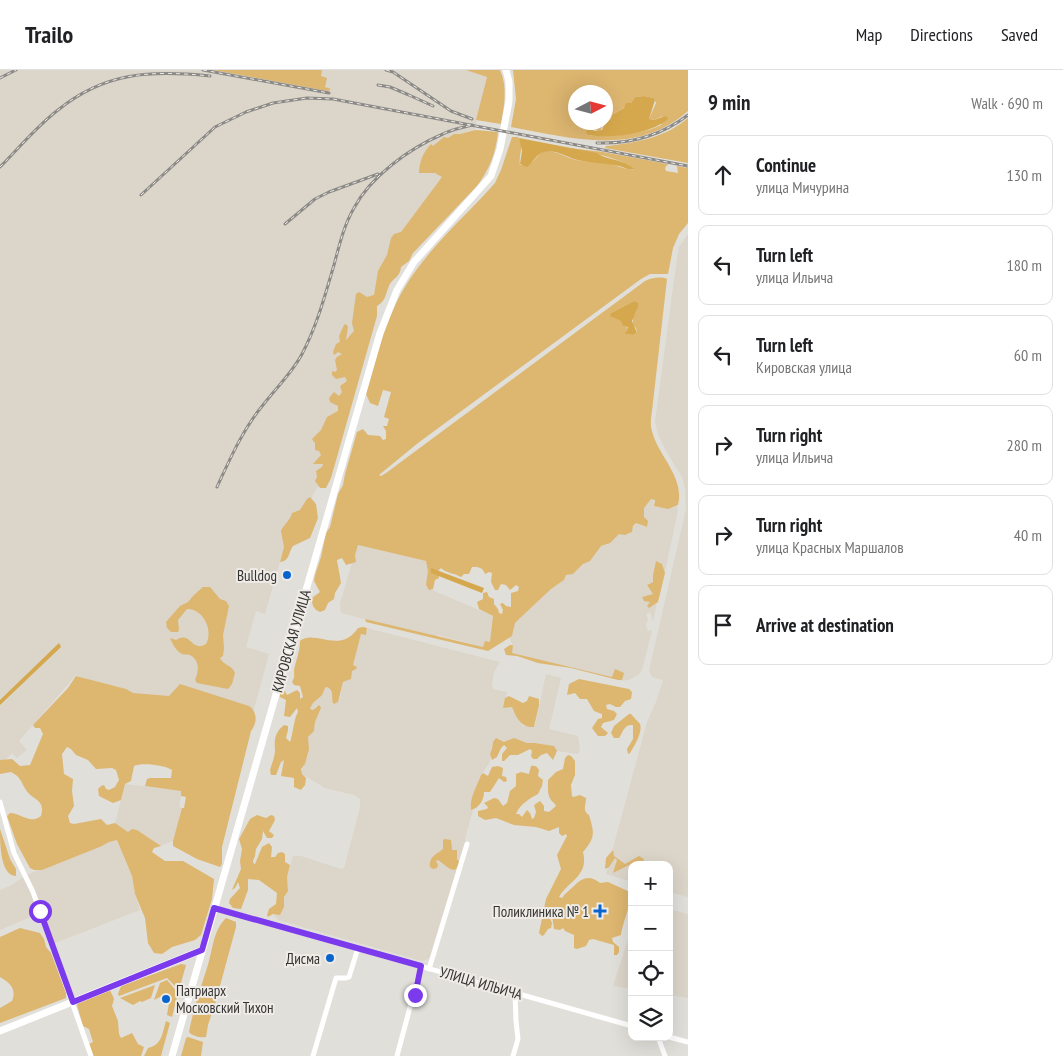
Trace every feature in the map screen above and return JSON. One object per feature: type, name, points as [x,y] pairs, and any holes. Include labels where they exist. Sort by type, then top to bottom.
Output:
[{"type":"main road","name":"КИРОВСКАЯ УЛИЦА","points":[[172,1056],[380,333],[392,300],[405,276],[435,238],[486,183],[495,168],[510,93],[506,70]]},
{"type":"main road","points":[[0,1031],[202,950]]},
{"type":"street","points":[[0,802],[14,853],[33,892],[91,1056]]},
{"type":"street","points":[[429,969],[467,844]]},
{"type":"street","name":"УЛИЦА ИЛЬИЧА","points":[[214,908],[628,1025]]},
{"type":"street","points":[[314,1056],[336,978],[346,978],[349,976],[358,948]]},
{"type":"street","points":[[397,1056],[421,966]]},
{"type":"street","points":[[513,1056],[518,1039],[516,993]]},
{"type":"street","points":[[673,1038],[688,1042]]},
{"type":"street","points":[[659,1041],[665,1056]]},
{"type":"shaded area","points":[[0,70],[466,70],[487,76],[473,136],[401,232],[321,481],[284,547],[265,614],[256,611],[246,647],[269,654],[253,712],[127,695],[76,675],[19,741],[27,750],[17,758],[12,753],[0,765]]},
{"type":"shaded area","points":[[213,70],[322,70],[321,76],[327,78],[325,87],[331,89],[328,91]]},
{"type":"shaded area","points":[[466,70],[500,70],[505,90],[501,124],[476,120],[487,77]]},
{"type":"shaded area","points":[[513,70],[688,70],[688,111],[668,125],[647,134],[625,139],[580,139],[511,127],[516,99]]},
{"type":"shaded area","points":[[635,97],[654,98],[649,119],[654,120],[665,116],[668,118],[667,120],[640,132],[618,136],[588,135],[587,130],[613,130],[613,114],[624,108],[626,103],[631,103]]},
{"type":"shaded area","points":[[688,118],[688,163],[605,148],[606,146],[639,141],[660,135]]},
{"type":"shaded area","points":[[476,130],[498,132],[496,147],[485,175],[476,187],[413,253],[409,261],[401,267],[399,273],[390,283],[384,300],[377,306],[377,316],[331,478],[326,488],[320,488],[315,481],[317,477],[316,471],[323,464],[313,464],[321,455],[319,451],[315,450],[315,443],[312,439],[321,430],[327,417],[338,411],[338,406],[330,402],[329,398],[334,392],[339,396],[342,392],[340,386],[347,381],[345,377],[336,379],[332,375],[332,371],[335,372],[337,370],[335,360],[342,354],[338,352],[334,355],[333,352],[336,344],[340,342],[339,336],[344,325],[346,324],[348,327],[346,340],[354,331],[352,323],[356,294],[359,292],[367,297],[374,295],[378,271],[387,255],[391,238],[394,234],[401,232],[442,177],[435,173],[419,173],[422,158],[428,147],[431,144],[433,146],[444,137],[448,138],[454,134]]},
{"type":"shaded area","points":[[512,137],[518,137],[520,141],[520,165],[531,163],[540,154],[547,151],[576,160],[607,163],[633,170],[634,168],[605,156],[569,148],[668,164],[665,168],[666,171],[678,173],[677,166],[688,168],[688,223],[679,234],[673,248],[668,274],[650,274],[641,279],[418,443],[379,475],[381,476],[386,473],[645,281],[656,278],[667,279],[651,429],[678,485],[678,505],[668,509],[654,506],[655,500],[651,499],[644,508],[644,517],[648,521],[647,527],[636,523],[633,526],[632,532],[625,535],[619,534],[610,543],[601,546],[590,561],[583,564],[573,574],[566,575],[564,580],[551,589],[515,623],[512,636],[488,651],[366,622],[365,619],[483,647],[485,641],[490,642],[493,616],[479,609],[477,602],[483,599],[483,593],[487,592],[489,597],[494,599],[494,604],[499,613],[502,614],[503,610],[500,604],[503,603],[511,607],[511,593],[518,591],[519,587],[516,585],[510,590],[506,585],[501,584],[498,590],[495,590],[491,582],[492,573],[485,574],[480,568],[472,567],[469,574],[464,574],[461,577],[441,568],[438,571],[439,578],[435,580],[433,589],[429,590],[426,585],[428,571],[426,561],[358,545],[355,555],[356,562],[346,565],[342,558],[337,560],[341,583],[334,599],[328,603],[325,610],[320,612],[316,610],[312,598],[320,592],[314,581],[315,575],[338,494],[343,485],[357,432],[363,429],[368,435],[380,436],[383,440],[386,439],[386,431],[383,426],[387,426],[389,419],[384,417],[391,392],[383,390],[378,406],[370,403],[366,394],[392,312],[415,272],[448,233],[495,183]],"holes":[[[634,301],[637,310],[633,317],[633,325],[637,333],[633,335],[626,334],[627,327],[623,326],[622,321],[613,317],[611,313]]]},
{"type":"shaded area","points":[[519,138],[597,153],[625,163],[634,169],[630,170],[621,166],[579,160],[551,151],[539,154],[527,167],[520,164],[522,151]]},
{"type":"shaded area","points":[[688,234],[688,897],[673,893],[673,861],[628,861],[628,881],[606,874],[647,722],[663,680],[652,677],[649,671],[686,509],[685,488],[682,477],[665,449],[655,422],[679,247]]},
{"type":"shaded area","points":[[634,301],[638,303],[638,307],[632,321],[637,333],[633,335],[625,334],[628,327],[623,326],[621,321],[610,316],[611,313]]},
{"type":"shaded area","points":[[310,497],[316,504],[318,518],[310,538],[293,546],[286,560],[280,562],[284,547],[281,531],[292,513],[300,510]]},
{"type":"shaded area","points":[[653,498],[654,506],[668,509],[677,506],[678,510],[665,572],[662,565],[656,561],[653,582],[647,586],[653,594],[643,596],[642,598],[650,602],[648,605],[657,603],[653,621],[650,612],[646,614],[648,619],[647,629],[648,631],[652,630],[642,670],[638,675],[629,680],[621,681],[615,669],[613,677],[511,653],[513,645],[509,638],[512,636],[515,623],[551,589],[564,580],[566,575],[577,571],[601,546],[608,544],[619,534],[630,534],[636,523],[645,527],[647,520],[644,517],[644,508]]},
{"type":"shaded area","points":[[357,545],[426,561],[435,568],[432,590],[493,616],[490,643],[483,647],[341,613],[340,604]]},
{"type":"shaded area","points":[[656,561],[662,564],[665,573],[658,602],[649,608],[647,606],[650,602],[644,601],[642,597],[653,594],[647,585],[653,582]]},
{"type":"shaded area","points":[[431,568],[484,588],[482,593],[431,573]]},
{"type":"shaded area","points":[[203,587],[210,587],[229,606],[223,635],[223,656],[220,658],[235,673],[232,684],[228,689],[197,683],[195,680],[198,670],[196,660],[190,655],[180,653],[174,647],[170,638],[176,640],[185,638],[197,646],[206,644],[209,633],[208,627],[198,612],[187,609],[178,620],[178,632],[171,632],[167,628],[166,622],[180,606],[188,602]]},
{"type":"shaded area","points":[[358,628],[367,628],[366,635],[361,634],[353,665],[357,667],[352,671],[351,679],[343,682],[338,702],[333,703],[332,692],[326,687],[310,709],[313,710],[319,705],[321,708],[315,722],[314,731],[308,737],[309,749],[305,764],[301,769],[302,774],[306,778],[305,785],[301,790],[294,787],[294,778],[281,776],[284,760],[281,762],[276,775],[271,775],[270,770],[277,733],[284,725],[288,726],[286,738],[290,742],[298,712],[297,708],[290,717],[284,716],[286,700],[280,697],[280,692],[285,691],[287,695],[297,690],[300,693],[300,699],[303,697],[300,686],[294,685],[292,682],[300,641],[306,638],[343,640],[351,636]]},
{"type":"shaded area","points":[[367,628],[500,662],[494,672],[493,689],[507,692],[503,708],[512,707],[523,726],[535,726],[546,674],[561,678],[549,729],[578,736],[580,750],[578,754],[557,751],[554,746],[527,743],[519,740],[504,742],[499,739],[493,747],[490,762],[481,775],[473,796],[470,808],[473,810],[465,839],[466,842],[431,958],[422,961],[278,920],[273,914],[280,914],[284,907],[284,897],[288,891],[287,877],[293,856],[301,856],[341,869],[345,865],[360,807],[360,799],[354,795],[325,788],[301,772],[307,758],[308,737],[314,731],[315,722],[320,711],[317,705],[313,710],[309,709],[326,687],[333,694],[332,701],[340,698],[343,682],[351,679],[361,633],[368,631]]},
{"type":"shaded area","points":[[59,643],[61,647],[0,705],[0,700]]},
{"type":"shaded area","points":[[513,645],[512,653],[612,677],[615,669],[624,673],[622,680],[506,655],[504,649]]},
{"type":"shaded area","points":[[76,676],[126,689],[133,693],[169,696],[180,684],[249,706],[254,711],[255,722],[251,731],[222,847],[222,864],[220,867],[197,859],[173,846],[186,797],[181,796],[181,791],[145,786],[147,779],[150,778],[171,778],[172,770],[153,765],[142,764],[134,766],[131,781],[125,784],[121,800],[113,803],[99,796],[98,789],[104,785],[109,790],[115,787],[119,780],[116,770],[112,768],[96,769],[88,760],[76,755],[67,747],[62,754],[64,774],[73,779],[74,806],[68,816],[70,823],[74,824],[101,819],[107,825],[115,823],[128,832],[132,829],[137,830],[161,846],[154,848],[152,852],[165,861],[183,861],[214,879],[212,899],[201,935],[195,940],[172,947],[162,954],[154,953],[148,943],[145,918],[135,894],[132,876],[117,840],[42,870],[34,870],[30,868],[17,844],[7,816],[10,813],[14,813],[29,819],[37,818],[41,816],[42,806],[26,790],[17,776],[11,772],[0,774],[0,760],[12,759],[20,766],[30,765],[43,734],[40,728],[35,728],[33,725],[68,688]]},
{"type":"shaded area","points":[[579,679],[629,689],[632,692],[631,699],[625,701],[620,707],[610,704],[606,705],[607,709],[617,714],[614,720],[603,723],[601,727],[608,733],[605,736],[598,736],[592,728],[598,719],[602,718],[602,714],[594,711],[587,699],[580,699],[575,693],[567,695],[569,684]]},
{"type":"shaded area","points":[[509,696],[523,703],[527,701],[529,696],[539,699],[534,727],[522,724],[512,707],[503,708],[505,698]]},
{"type":"shaded area","points":[[629,714],[641,727],[638,739],[628,754],[627,749],[633,739],[633,725],[626,727],[619,738],[614,738],[611,733],[614,726]]},
{"type":"shaded area","points":[[496,738],[504,742],[514,738],[527,743],[554,746],[557,751],[553,760],[547,753],[537,759],[533,759],[530,749],[518,755],[510,755],[502,761],[502,754],[507,748],[504,745],[497,757],[492,760],[490,754]]},
{"type":"shaded area","points":[[568,755],[575,761],[575,775],[571,785],[572,796],[580,795],[586,798],[585,810],[589,815],[593,834],[583,852],[584,860],[581,872],[559,897],[562,898],[577,883],[587,878],[600,883],[608,882],[628,891],[628,908],[621,935],[612,938],[613,942],[619,947],[617,955],[614,955],[614,945],[593,939],[589,940],[586,946],[574,948],[574,935],[563,928],[560,930],[554,929],[552,916],[550,918],[551,928],[542,936],[539,933],[546,899],[561,869],[557,855],[567,836],[566,834],[562,836],[559,833],[559,827],[549,831],[536,827],[514,825],[496,818],[485,820],[478,816],[478,811],[488,807],[484,803],[494,798],[498,799],[503,806],[507,803],[510,791],[516,786],[516,774],[521,772],[529,774],[531,766],[537,767],[539,770],[538,776],[543,780],[542,786],[538,794],[522,805],[516,814],[522,817],[527,810],[532,819],[534,818],[536,812],[534,805],[540,801],[544,806],[544,811],[549,812],[556,806],[549,796],[548,780],[556,772],[563,769],[565,758]]},
{"type":"shaded area","points":[[498,766],[503,768],[502,776],[506,777],[507,781],[504,782],[499,778],[490,792],[484,792],[479,806],[471,810],[472,797],[481,775],[483,773],[488,776],[492,767]]},
{"type":"shaded area","points":[[125,784],[182,791],[179,807],[182,808],[173,841],[161,846],[137,830],[128,832],[115,824]]},
{"type":"shaded area","points":[[257,815],[266,818],[271,815],[274,816],[275,820],[269,831],[274,835],[272,838],[267,838],[263,831],[262,839],[256,849],[254,864],[262,847],[269,843],[272,847],[271,857],[275,857],[278,853],[282,852],[285,854],[285,862],[290,865],[287,877],[288,891],[284,897],[284,907],[280,915],[273,914],[268,917],[269,909],[276,904],[277,893],[259,880],[248,879],[248,890],[241,909],[233,908],[229,903],[230,899],[240,888],[238,882],[232,890],[241,869],[242,849],[239,839],[250,819]]},
{"type":"shaded area","points":[[0,829],[10,859],[16,869],[16,876],[11,875],[4,865]]},
{"type":"shaded area","points":[[117,840],[120,843],[132,876],[140,910],[50,945],[38,914],[0,930],[0,890],[38,870]]},
{"type":"shaded area","points":[[443,840],[451,840],[452,850],[457,850],[457,859],[460,863],[455,870],[450,869],[438,860],[436,861],[437,868],[433,869],[430,867],[432,858],[443,849]]},
{"type":"shaded area","points":[[613,850],[614,856],[625,864],[628,862],[628,866],[613,873],[617,860],[615,858],[609,867],[605,869],[606,858]]},
{"type":"shaded area","points":[[639,856],[644,859],[643,861],[630,861]]},
{"type":"shaded area","points":[[673,910],[688,914],[688,998],[673,996]]},
{"type":"shaded area","points":[[226,918],[236,922],[236,927],[206,1037],[192,1035],[189,1032],[215,935]]},
{"type":"shaded area","points":[[20,928],[40,933],[44,939],[66,993],[66,998],[0,1023],[0,1008],[12,1001],[14,993],[10,984],[0,977],[0,937]]},
{"type":"shaded area","points":[[628,939],[628,988],[613,986]]},
{"type":"shaded area","points":[[181,964],[186,965],[179,990],[167,978],[119,996],[118,994],[121,986]]},
{"type":"shaded area","points":[[167,980],[178,993],[172,1017],[167,1015],[169,1003],[172,999],[170,995],[166,994],[154,1000],[160,983]]},
{"type":"shaded area","points":[[155,985],[151,998],[142,1002],[140,1001],[133,1005],[120,998]]},
{"type":"shaded area","points":[[110,990],[114,999],[112,1006],[118,1021],[119,1034],[121,1038],[132,1033],[138,1044],[144,1047],[141,1056],[93,1056],[89,1044],[93,1042],[89,1029],[83,1026],[77,1005]]},
{"type":"shaded area","points":[[166,1021],[170,1023],[161,1056],[144,1056],[148,1048],[153,1047],[159,1042]]},
{"type":"shaded area","points":[[186,1038],[203,1042],[201,1056],[181,1056]]},
{"type":"railway","points":[[0,78],[16,70]]},
{"type":"railway","points":[[203,70],[329,93]]},
{"type":"railway","points":[[386,70],[393,72],[451,111],[472,119]]},
{"type":"railway","points":[[0,167],[50,116],[76,97],[93,88],[129,76],[148,74],[168,73],[210,76]]},
{"type":"railway","points":[[378,85],[390,87],[433,106]]},
{"type":"railway","points":[[141,195],[215,127],[246,112],[273,103],[307,98],[333,99],[688,166]]},
{"type":"railway","points":[[597,143],[621,142],[645,137],[667,128],[688,115]]},
{"type":"railway","points":[[217,487],[237,444],[249,424],[294,368],[302,354],[320,310],[345,228],[361,196],[381,174],[405,155],[446,132],[472,125]]},
{"type":"railway","points":[[285,224],[315,199],[378,174]]},
{"type":"place","name":"Bulldog","points":[[287,575]]},
{"type":"place","name":"Поликлиника № 1","points":[[600,911]]},
{"type":"place","name":"Дисма","points":[[330,958]]},
{"type":"place","name":"Патриарх Московский Тихон","points":[[166,999]]},
{"type":"route","points":[[40,911],[73,1002],[202,950],[214,908],[421,966],[415,995]]}]
